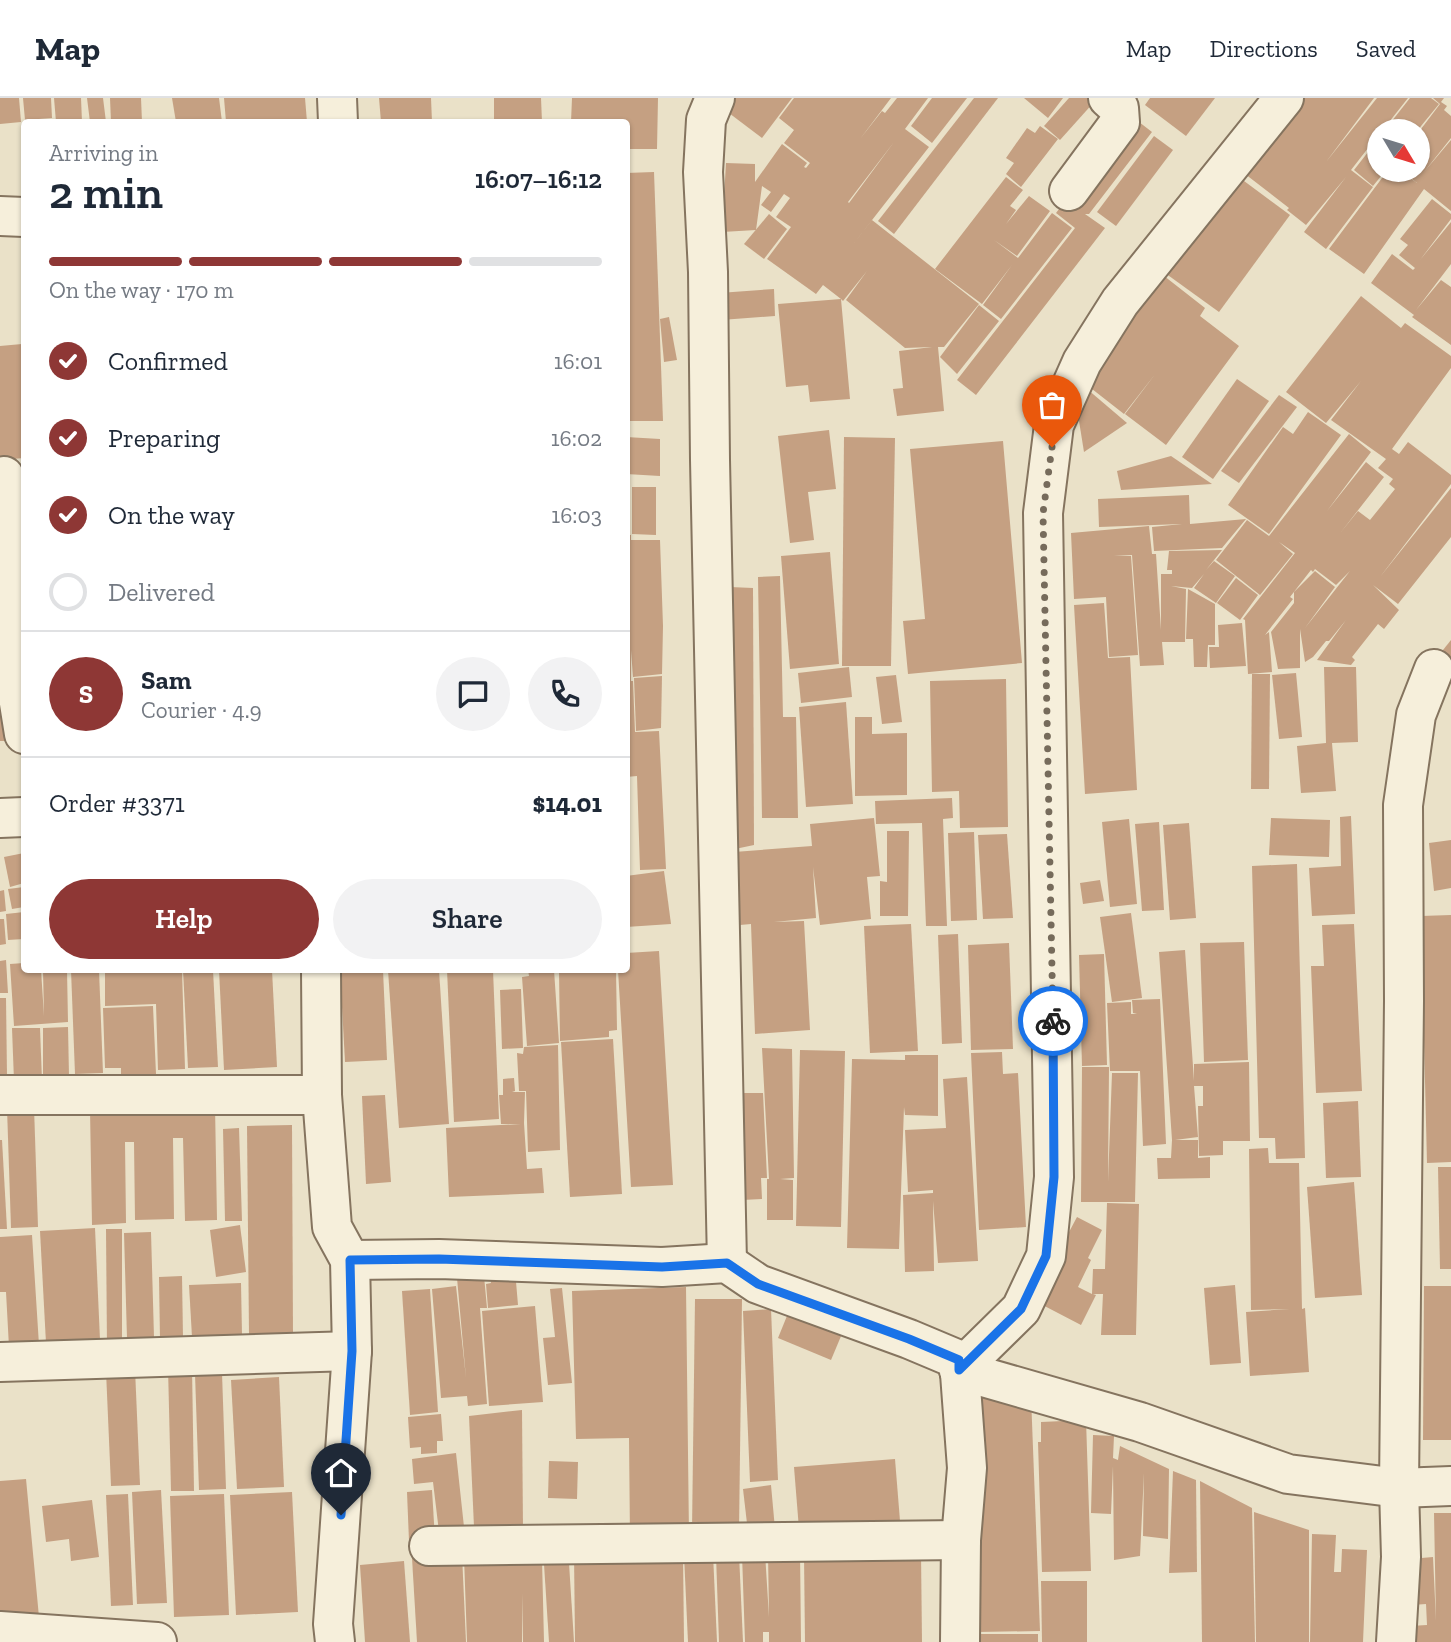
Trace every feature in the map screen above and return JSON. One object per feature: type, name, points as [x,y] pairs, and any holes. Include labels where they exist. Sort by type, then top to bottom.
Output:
[{"type":"street","points":[[337,98],[338,119]]},
{"type":"street","points":[[715,98],[706,120],[704,172],[727,1263]]},
{"type":"street","points":[[1069,191],[1119,122],[1118,108],[1108,98]]},
{"type":"street","points":[[959,1370],[1021,1309],[1046,1256],[1054,1177],[1043,513],[1054,425],[1082,362],[1120,302],[1284,98]]},
{"type":"street","points":[[0,216],[21,217]]},
{"type":"street","points":[[10,476],[10,647],[21,715]]},
{"type":"street","points":[[1396,1642],[1401,1557],[1399,1488],[1404,1014],[1403,805],[1416,715],[1434,669]]},
{"type":"street","points":[[0,818],[21,817]]},
{"type":"street","points":[[321,973],[322,1095],[332,1227],[350,1260],[352,1351],[333,1624],[335,1642]]},
{"type":"street","points":[[0,1095],[322,1095]]},
{"type":"street","points":[[350,1260],[439,1259],[662,1267],[727,1263],[758,1284],[959,1360],[968,1468],[961,1540],[960,1642]]},
{"type":"street","points":[[0,1362],[352,1351]]},
{"type":"street","points":[[959,1370],[1140,1422],[1288,1474],[1399,1488],[1451,1486]]},
{"type":"street","points":[[429,1546],[961,1540]]},
{"type":"street","points":[[0,1631],[157,1642]]},
{"type":"building","points":[[0,98],[19,98],[21,122],[0,124]]},
{"type":"building","points":[[23,98],[51,98],[52,118],[25,119]]},
{"type":"building","points":[[54,98],[81,98],[82,119],[56,119]]},
{"type":"building","points":[[87,98],[103,98],[106,119],[90,119]]},
{"type":"building","points":[[110,98],[141,98],[142,119],[111,119]]},
{"type":"building","points":[[172,98],[219,98],[222,119],[176,119]]},
{"type":"building","points":[[224,98],[305,98],[307,119],[226,119]]},
{"type":"building","points":[[379,98],[431,98],[432,119],[381,119]]},
{"type":"building","points":[[494,98],[541,98],[542,119],[494,119]]},
{"type":"building","points":[[572,98],[658,98],[657,149],[630,149],[630,119],[571,119]]},
{"type":"building","points":[[727,98],[792,98],[762,138],[721,107]]},
{"type":"building","points":[[794,98],[891,98],[860,139],[882,111],[885,113],[897,98],[928,98],[905,129],[929,147],[872,220],[979,304],[944,347],[938,347],[944,411],[897,416],[893,389],[903,388],[899,351],[932,347],[905,348],[846,300],[867,271],[843,301],[823,285],[816,294],[767,259],[791,227],[776,217],[790,198],[784,194],[771,212],[761,205],[771,192],[762,186],[756,230],[722,232],[726,163],[755,164],[755,182],[782,144],[807,163],[804,167],[810,163],[784,143],[794,130],[779,118]],"holes":[[[894,142],[849,203],[848,202]]]},
{"type":"building","points":[[932,98],[967,98],[932,143],[911,126]]},
{"type":"building","points":[[974,98],[998,98],[894,234],[878,221]]},
{"type":"building","points":[[1024,98],[1063,98],[1048,118]]},
{"type":"building","points":[[1069,98],[1091,98],[1095,101],[1060,140],[1044,126]]},
{"type":"building","points":[[1150,98],[1215,98],[1186,136],[1145,105]]},
{"type":"building","points":[[1291,98],[1374,98],[1326,162],[1377,98],[1408,98],[1391,119],[1367,119],[1367,149],[1351,170],[1373,187],[1326,249],[1304,232],[1346,177],[1306,225],[1287,210],[1289,208],[1236,167]]},
{"type":"building","points":[[1410,98],[1431,98],[1439,104],[1427,119],[1393,119]]},
{"type":"building","points":[[1433,98],[1444,98],[1441,102],[1447,106],[1444,110],[1451,116],[1451,138],[1430,164],[1429,119],[1440,104]]},
{"type":"building","points":[[1130,115],[1152,132],[1089,214],[1085,214],[1105,228],[976,395],[957,380],[1075,228],[1056,213]]},
{"type":"building","points":[[1040,126],[1058,139],[1021,187],[1006,174],[1014,163],[1006,158],[1027,128],[1035,133]]},
{"type":"building","points":[[1154,136],[1173,150],[1116,226],[1097,212]]},
{"type":"building","points":[[1451,140],[1451,211],[1424,189],[1364,274],[1329,249],[1379,182],[1430,182],[1430,165]]},
{"type":"building","points":[[1367,153],[1367,181],[1354,170]]},
{"type":"building","points":[[654,172],[663,421],[630,421],[630,173]]},
{"type":"building","points":[[1236,175],[1290,215],[1219,312],[1165,273]]},
{"type":"building","points":[[1006,177],[1023,190],[1010,206],[1016,210],[1006,224],[1029,196],[1050,211],[1017,256],[994,240],[1018,258],[1052,213],[1072,228],[1001,319],[983,305],[1012,265],[982,304],[935,269]]},
{"type":"building","points":[[1432,199],[1451,214],[1451,219],[1420,260],[1451,222],[1451,264],[1416,310],[1441,280],[1451,287],[1451,345],[1371,283],[1392,254],[1413,270],[1415,268],[1399,255],[1408,245],[1400,239]]},
{"type":"building","points":[[769,214],[787,229],[764,259],[744,244]]},
{"type":"building","points":[[1159,272],[1205,308],[1200,316],[1239,346],[1166,445],[1125,414],[1156,373],[1124,414],[1078,378]]},
{"type":"building","points":[[774,289],[775,316],[721,320],[719,293]]},
{"type":"building","points":[[1361,296],[1401,328],[1405,323],[1451,356],[1451,368],[1392,449],[1399,454],[1408,442],[1451,475],[1451,484],[1380,577],[1451,488],[1451,537],[1398,604],[1373,585],[1399,610],[1384,629],[1378,624],[1352,657],[1355,660],[1351,665],[1317,660],[1346,620],[1329,641],[1305,662],[1300,629],[1300,668],[1278,669],[1271,632],[1294,603],[1294,592],[1315,571],[1335,587],[1305,628],[1350,571],[1336,585],[1315,569],[1313,572],[1311,570],[1290,597],[1293,599],[1265,635],[1269,632],[1272,672],[1248,674],[1243,619],[1295,553],[1279,542],[1293,554],[1260,595],[1216,560],[1247,520],[1269,536],[1349,434],[1371,452],[1327,511],[1366,462],[1384,477],[1341,532],[1358,511],[1370,520],[1395,489],[1389,484],[1393,479],[1378,468],[1386,459],[1331,420],[1361,381],[1326,423],[1286,392]]},
{"type":"building","points":[[841,299],[850,399],[810,402],[808,385],[786,387],[778,304]]},
{"type":"building","points":[[979,305],[999,321],[957,374],[940,357]]},
{"type":"building","points":[[669,317],[677,360],[664,362],[660,319]]},
{"type":"building","points":[[21,344],[21,458],[0,460],[0,346]]},
{"type":"building","points":[[1237,379],[1269,401],[1213,479],[1182,457]]},
{"type":"building","points":[[1080,383],[1127,423],[1084,452],[1075,396]]},
{"type":"building","points":[[1279,395],[1297,407],[1239,483],[1221,471]]},
{"type":"building","points":[[1308,412],[1341,435],[1269,534],[1228,505],[1283,427],[1293,434]]},
{"type":"building","points":[[829,430],[836,489],[808,492],[814,540],[790,543],[778,436]]},
{"type":"building","points":[[630,437],[660,439],[660,476],[630,474]]},
{"type":"building","points":[[844,437],[895,438],[891,666],[842,666]]},
{"type":"building","points":[[1003,441],[1022,663],[908,674],[903,621],[925,619],[910,449]]},
{"type":"building","points":[[1171,456],[1212,484],[1121,490],[1117,471]]},
{"type":"building","points":[[632,487],[656,487],[656,535],[632,534]]},
{"type":"building","points":[[1189,495],[1190,524],[1246,519],[1222,548],[1154,551],[1152,527],[1182,524],[1099,527],[1098,499]]},
{"type":"building","points":[[1149,526],[1152,554],[1156,554],[1161,630],[1161,574],[1172,574],[1172,570],[1167,570],[1169,551],[1222,550],[1206,570],[1214,561],[1235,576],[1216,603],[1194,588],[1204,574],[1192,588],[1171,586],[1186,589],[1185,642],[1162,642],[1164,665],[1140,666],[1132,555],[1114,556],[1131,556],[1138,655],[1109,657],[1106,597],[1074,599],[1071,533]]},
{"type":"building","points":[[630,535],[631,540],[660,540],[662,674],[633,677],[631,650],[631,681],[635,732],[659,731],[666,869],[640,870],[637,776],[630,777]]},
{"type":"building","points":[[830,552],[839,664],[790,669],[781,556]]},
{"type":"building","points":[[780,576],[783,717],[796,717],[798,818],[762,818],[758,577]]},
{"type":"building","points":[[1236,578],[1258,595],[1240,620],[1217,603]]},
{"type":"building","points":[[730,587],[753,588],[754,845],[735,849]]},
{"type":"building","points":[[1188,589],[1215,604],[1215,645],[1208,645],[1207,667],[1194,667],[1193,639],[1186,639]]},
{"type":"building","points":[[1104,603],[1108,658],[1130,657],[1137,790],[1085,794],[1074,605]]},
{"type":"building","points":[[1242,623],[1246,666],[1210,668],[1209,647],[1219,647],[1218,625]]},
{"type":"building","points":[[1451,640],[1451,682],[1431,665]]},
{"type":"building","points":[[849,667],[852,697],[801,703],[798,673]]},
{"type":"building","points":[[1324,667],[1356,667],[1358,742],[1332,743],[1336,791],[1301,793],[1297,746],[1326,743]]},
{"type":"building","points":[[1296,673],[1302,737],[1279,739],[1272,675]]},
{"type":"building","points":[[1252,674],[1270,674],[1269,789],[1251,789]]},
{"type":"building","points":[[0,675],[5,675],[6,741],[0,741]]},
{"type":"building","points":[[896,675],[902,722],[882,724],[876,677]]},
{"type":"building","points":[[662,676],[661,728],[636,731],[634,678]]},
{"type":"building","points":[[1006,679],[1008,827],[960,828],[959,791],[932,792],[930,681]]},
{"type":"building","points":[[846,702],[853,804],[806,807],[799,707]]},
{"type":"building","points":[[855,717],[872,717],[872,734],[907,733],[907,795],[855,796]]},
{"type":"building","points":[[952,798],[953,818],[943,819],[947,926],[926,926],[922,823],[876,824],[875,801]]},
{"type":"building","points":[[1351,816],[1355,914],[1312,916],[1309,868],[1341,866],[1340,817]]},
{"type":"building","points":[[874,818],[880,876],[867,877],[871,919],[820,925],[813,867],[816,918],[774,922],[804,921],[810,1030],[755,1034],[751,924],[740,925],[734,852],[812,846],[810,824]]},
{"type":"building","points":[[1271,818],[1330,820],[1329,857],[1269,855]]},
{"type":"building","points":[[1129,819],[1137,904],[1110,907],[1102,822]]},
{"type":"building","points":[[1159,822],[1164,910],[1142,911],[1135,824]]},
{"type":"building","points":[[1189,823],[1196,918],[1170,920],[1163,825]]},
{"type":"building","points":[[887,831],[909,831],[908,916],[880,916],[880,881],[887,882]]},
{"type":"building","points":[[974,832],[977,920],[951,921],[948,833]]},
{"type":"building","points":[[1007,834],[1013,918],[983,919],[978,835]]},
{"type":"building","points":[[1451,840],[1451,888],[1434,891],[1429,843]]},
{"type":"building","points":[[21,854],[21,884],[10,887],[4,857]]},
{"type":"building","points":[[1297,864],[1305,1158],[1276,1159],[1275,1138],[1259,1138],[1252,866]]},
{"type":"building","points":[[664,871],[671,924],[630,927],[630,875]]},
{"type":"building","points":[[1100,880],[1104,901],[1083,904],[1080,883]]},
{"type":"building","points":[[21,887],[21,908],[12,909],[8,889]]},
{"type":"building","points":[[4,890],[6,911],[0,912],[0,891]]},
{"type":"building","points":[[21,912],[21,939],[8,940],[6,914]]},
{"type":"building","points":[[1131,913],[1142,998],[1112,1002],[1100,917]]},
{"type":"building","points":[[1451,915],[1451,1162],[1427,1163],[1421,916]]},
{"type":"building","points":[[0,919],[4,919],[6,944],[0,945]]},
{"type":"building","points":[[911,924],[918,1051],[870,1053],[864,926]]},
{"type":"building","points":[[1354,924],[1362,1091],[1316,1093],[1311,966],[1324,966],[1322,925]]},
{"type":"building","points":[[958,934],[962,1043],[942,1044],[938,935]]},
{"type":"building","points":[[1244,942],[1248,1060],[1204,1062],[1200,943]]},
{"type":"building","points":[[1009,943],[1013,1049],[971,1050],[968,945]]},
{"type":"building","points":[[1185,950],[1194,1081],[1194,1064],[1249,1062],[1250,1141],[1223,1141],[1223,1155],[1199,1156],[1198,1106],[1203,1106],[1203,1086],[1194,1086],[1198,1137],[1175,1140],[1198,1140],[1198,1158],[1210,1157],[1210,1178],[1158,1179],[1157,1158],[1171,1158],[1172,1140],[1159,952]]},
{"type":"building","points":[[659,951],[673,1185],[631,1187],[618,973],[630,973],[630,953]]},
{"type":"building","points":[[1104,954],[1107,1065],[1082,1066],[1079,955]]},
{"type":"building","points":[[6,960],[8,993],[0,993],[0,961]]},
{"type":"building","points":[[21,963],[21,973],[41,973],[44,1016],[43,973],[67,973],[68,1022],[14,1026],[10,964]]},
{"type":"building","points":[[71,973],[99,973],[103,1073],[75,1074]]},
{"type":"building","points":[[105,973],[182,973],[185,1069],[158,1070],[156,1004],[105,1006]]},
{"type":"building","points":[[183,973],[213,973],[218,1067],[188,1068]]},
{"type":"building","points":[[219,973],[272,973],[277,1067],[224,1070]]},
{"type":"building","points":[[340,973],[383,973],[387,1060],[345,1062]]},
{"type":"building","points":[[388,973],[439,973],[449,1124],[399,1128]]},
{"type":"building","points":[[447,973],[493,973],[499,1119],[454,1122]]},
{"type":"building","points":[[528,973],[554,973],[559,1043],[527,1046],[522,977],[529,976]]},
{"type":"building","points":[[559,973],[616,973],[617,1030],[609,1031],[609,1037],[560,1041]]},
{"type":"building","points":[[521,989],[523,1048],[502,1049],[500,990]]},
{"type":"building","points":[[0,998],[6,998],[7,1076],[0,1076]]},
{"type":"building","points":[[1160,999],[1166,1144],[1143,1146],[1140,1071],[1110,1071],[1107,1003],[1131,1002],[1131,1014],[1137,1014],[1133,1013],[1132,1000]]},
{"type":"building","points":[[153,1006],[156,1074],[121,1076],[121,1068],[105,1068],[103,1008]]},
{"type":"building","points":[[68,1027],[69,1076],[43,1076],[43,1028]]},
{"type":"building","points":[[12,1028],[40,1028],[42,1081],[14,1081]]},
{"type":"building","points":[[613,1039],[622,1194],[570,1197],[561,1042]]},
{"type":"building","points":[[558,1045],[560,1150],[528,1152],[526,1091],[519,1091],[517,1053],[523,1054],[524,1047]]},
{"type":"building","points":[[762,1048],[792,1049],[794,1178],[780,1179],[793,1180],[793,1220],[767,1220],[769,1179]]},
{"type":"building","points":[[800,1050],[845,1051],[841,1227],[796,1226]]},
{"type":"building","points":[[1002,1052],[1003,1074],[1018,1073],[1026,1227],[979,1230],[971,1053]]},
{"type":"building","points":[[905,1055],[938,1055],[938,1116],[905,1115],[904,1107],[899,1249],[847,1248],[852,1059],[905,1060]]},
{"type":"building","points":[[1082,1067],[1109,1067],[1108,1182],[1112,1073],[1138,1073],[1135,1202],[1081,1202]]},
{"type":"building","points":[[967,1077],[978,1261],[938,1263],[933,1201],[934,1271],[905,1272],[903,1195],[933,1193],[933,1190],[908,1192],[905,1130],[946,1128],[943,1079]]},
{"type":"building","points":[[514,1078],[515,1091],[512,1092],[525,1092],[527,1169],[542,1168],[544,1193],[449,1197],[446,1128],[521,1124],[501,1124],[499,1095],[503,1095],[503,1079]]},
{"type":"building","points":[[737,1093],[763,1093],[767,1178],[761,1178],[762,1199],[742,1200]]},
{"type":"building","points":[[385,1095],[391,1182],[366,1184],[362,1096]]},
{"type":"building","points":[[1358,1101],[1361,1177],[1326,1178],[1323,1103]]},
{"type":"building","points":[[215,1105],[217,1220],[185,1221],[183,1138],[173,1138],[174,1219],[135,1220],[134,1142],[125,1142],[126,1223],[92,1225],[90,1109]]},
{"type":"building","points":[[34,1107],[38,1227],[11,1228],[7,1108]]},
{"type":"building","points":[[292,1125],[293,1334],[249,1335],[247,1126]]},
{"type":"building","points":[[239,1128],[242,1221],[225,1221],[223,1129]]},
{"type":"building","points":[[2,1140],[7,1229],[0,1229]]},
{"type":"building","points":[[1268,1148],[1269,1163],[1299,1163],[1302,1309],[1305,1308],[1309,1372],[1250,1376],[1246,1312],[1290,1309],[1251,1310],[1249,1149]]},
{"type":"building","points":[[1438,1167],[1451,1167],[1451,1269],[1440,1269]]},
{"type":"building","points":[[1354,1182],[1362,1295],[1315,1298],[1307,1187]]},
{"type":"building","points":[[1107,1203],[1139,1204],[1136,1335],[1101,1335],[1103,1294],[1093,1294],[1096,1295],[1081,1325],[1033,1300],[1077,1217],[1102,1230],[1078,1287],[1092,1294],[1093,1269],[1105,1269]]},
{"type":"building","points":[[240,1225],[246,1272],[216,1277],[210,1230]]},
{"type":"building","points":[[95,1228],[100,1340],[46,1343],[40,1231]]},
{"type":"building","points":[[106,1229],[122,1229],[122,1345],[107,1346]]},
{"type":"building","points":[[151,1232],[154,1337],[127,1338],[124,1233]]},
{"type":"building","points":[[32,1235],[39,1345],[9,1347],[6,1292],[0,1292],[0,1237]]},
{"type":"building","points":[[515,1270],[518,1305],[488,1308],[486,1284],[491,1283],[489,1272]]},
{"type":"building","points":[[182,1276],[183,1338],[160,1339],[159,1277]]},
{"type":"building","points":[[484,1276],[487,1308],[480,1308],[487,1404],[468,1406],[467,1396],[441,1398],[432,1289],[456,1286],[466,1378],[457,1278]]},
{"type":"building","points":[[241,1283],[242,1335],[192,1337],[189,1285]]},
{"type":"building","points":[[1235,1285],[1241,1363],[1210,1365],[1204,1288]]},
{"type":"building","points":[[1424,1286],[1451,1286],[1451,1440],[1423,1440]]},
{"type":"building","points":[[686,1287],[689,1536],[630,1537],[629,1438],[576,1439],[572,1291]]},
{"type":"building","points":[[562,1288],[572,1383],[548,1385],[543,1338],[555,1337],[550,1289]]},
{"type":"building","points":[[430,1289],[438,1412],[410,1415],[402,1291]]},
{"type":"building","points":[[695,1299],[742,1299],[739,1532],[692,1532]]},
{"type":"building","points":[[535,1306],[543,1402],[489,1406],[482,1311]]},
{"type":"building","points":[[791,1306],[844,1329],[831,1360],[778,1338]]},
{"type":"building","points":[[771,1309],[778,1480],[750,1482],[743,1311]]},
{"type":"building","points":[[168,1367],[192,1367],[194,1491],[171,1491]]},
{"type":"building","points":[[135,1369],[140,1485],[111,1486],[106,1371]]},
{"type":"building","points":[[222,1373],[226,1489],[199,1490],[195,1374]]},
{"type":"building","points":[[279,1377],[284,1487],[237,1489],[231,1380]]},
{"type":"building","points":[[977,1392],[1031,1396],[1040,1631],[977,1632]]},
{"type":"building","points":[[522,1410],[523,1529],[474,1527],[469,1416]]},
{"type":"building","points":[[441,1414],[443,1441],[437,1441],[437,1453],[421,1454],[421,1447],[410,1448],[408,1417]]},
{"type":"building","points":[[1086,1420],[1091,1571],[1042,1572],[1038,1442],[1041,1442],[1041,1422]]},
{"type":"building","points":[[1093,1435],[1114,1436],[1113,1458],[1118,1460],[1120,1446],[1169,1469],[1168,1539],[1143,1536],[1144,1473],[1140,1556],[1114,1560],[1113,1466],[1111,1514],[1091,1513]]},
{"type":"building","points":[[456,1453],[465,1536],[440,1540],[433,1482],[414,1484],[412,1459]]},
{"type":"building","points":[[895,1459],[900,1521],[799,1529],[794,1467]]},
{"type":"building","points":[[549,1461],[578,1462],[577,1499],[548,1498]]},
{"type":"building","points":[[1173,1471],[1196,1480],[1197,1572],[1169,1573]]},
{"type":"building","points":[[26,1479],[39,1617],[0,1621],[0,1481]]},
{"type":"building","points":[[1200,1481],[1252,1508],[1255,1642],[1202,1642]]},
{"type":"building","points":[[771,1485],[775,1529],[748,1532],[743,1489]]},
{"type":"building","points":[[161,1490],[167,1603],[137,1604],[132,1492]]},
{"type":"building","points":[[432,1490],[435,1539],[409,1541],[407,1492]]},
{"type":"building","points":[[292,1492],[298,1612],[236,1615],[230,1495]]},
{"type":"building","points":[[128,1494],[133,1605],[111,1606],[106,1495]]},
{"type":"building","points":[[224,1494],[229,1615],[174,1617],[170,1496]]},
{"type":"building","points":[[92,1500],[99,1557],[71,1561],[69,1539],[46,1542],[42,1506]]},
{"type":"building","points":[[1254,1512],[1309,1530],[1309,1642],[1256,1642]]},
{"type":"building","points":[[1434,1513],[1451,1513],[1451,1642],[1410,1642],[1410,1626],[1427,1625],[1426,1604],[1412,1605],[1410,1559],[1433,1557],[1436,1621]]},
{"type":"building","points":[[1312,1534],[1336,1535],[1334,1572],[1341,1572],[1342,1549],[1367,1550],[1363,1642],[1310,1642]]},
{"type":"building","points":[[800,1551],[801,1642],[769,1642],[769,1632],[763,1632],[763,1642],[745,1642],[742,1554],[765,1553],[769,1617],[768,1552]]},
{"type":"building","points":[[574,1553],[683,1555],[684,1642],[575,1642]]},
{"type":"building","points":[[921,1553],[922,1642],[805,1642],[804,1555]]},
{"type":"building","points":[[713,1554],[717,1642],[688,1642],[684,1555]]},
{"type":"building","points":[[739,1554],[743,1642],[719,1642],[716,1555]]},
{"type":"building","points":[[462,1555],[466,1642],[417,1642],[412,1558]]},
{"type":"building","points":[[464,1557],[542,1559],[544,1642],[523,1642],[522,1593],[522,1642],[467,1642]]},
{"type":"building","points":[[404,1561],[410,1642],[365,1642],[360,1565]]},
{"type":"building","points":[[569,1563],[574,1642],[549,1642],[544,1564]]},
{"type":"building","points":[[1041,1581],[1087,1581],[1087,1642],[1042,1642]]},
{"type":"building","points":[[977,1634],[1038,1634],[1038,1642],[977,1642]]},
{"type":"way so far","points":[[1052,447],[1043,513],[1053,1021]]},
{"type":"route","points":[[341,1515],[352,1351],[350,1260],[439,1259],[662,1267],[727,1263],[758,1284],[959,1360],[959,1370],[1021,1309],[1046,1256],[1054,1177],[1053,1021]]}]
